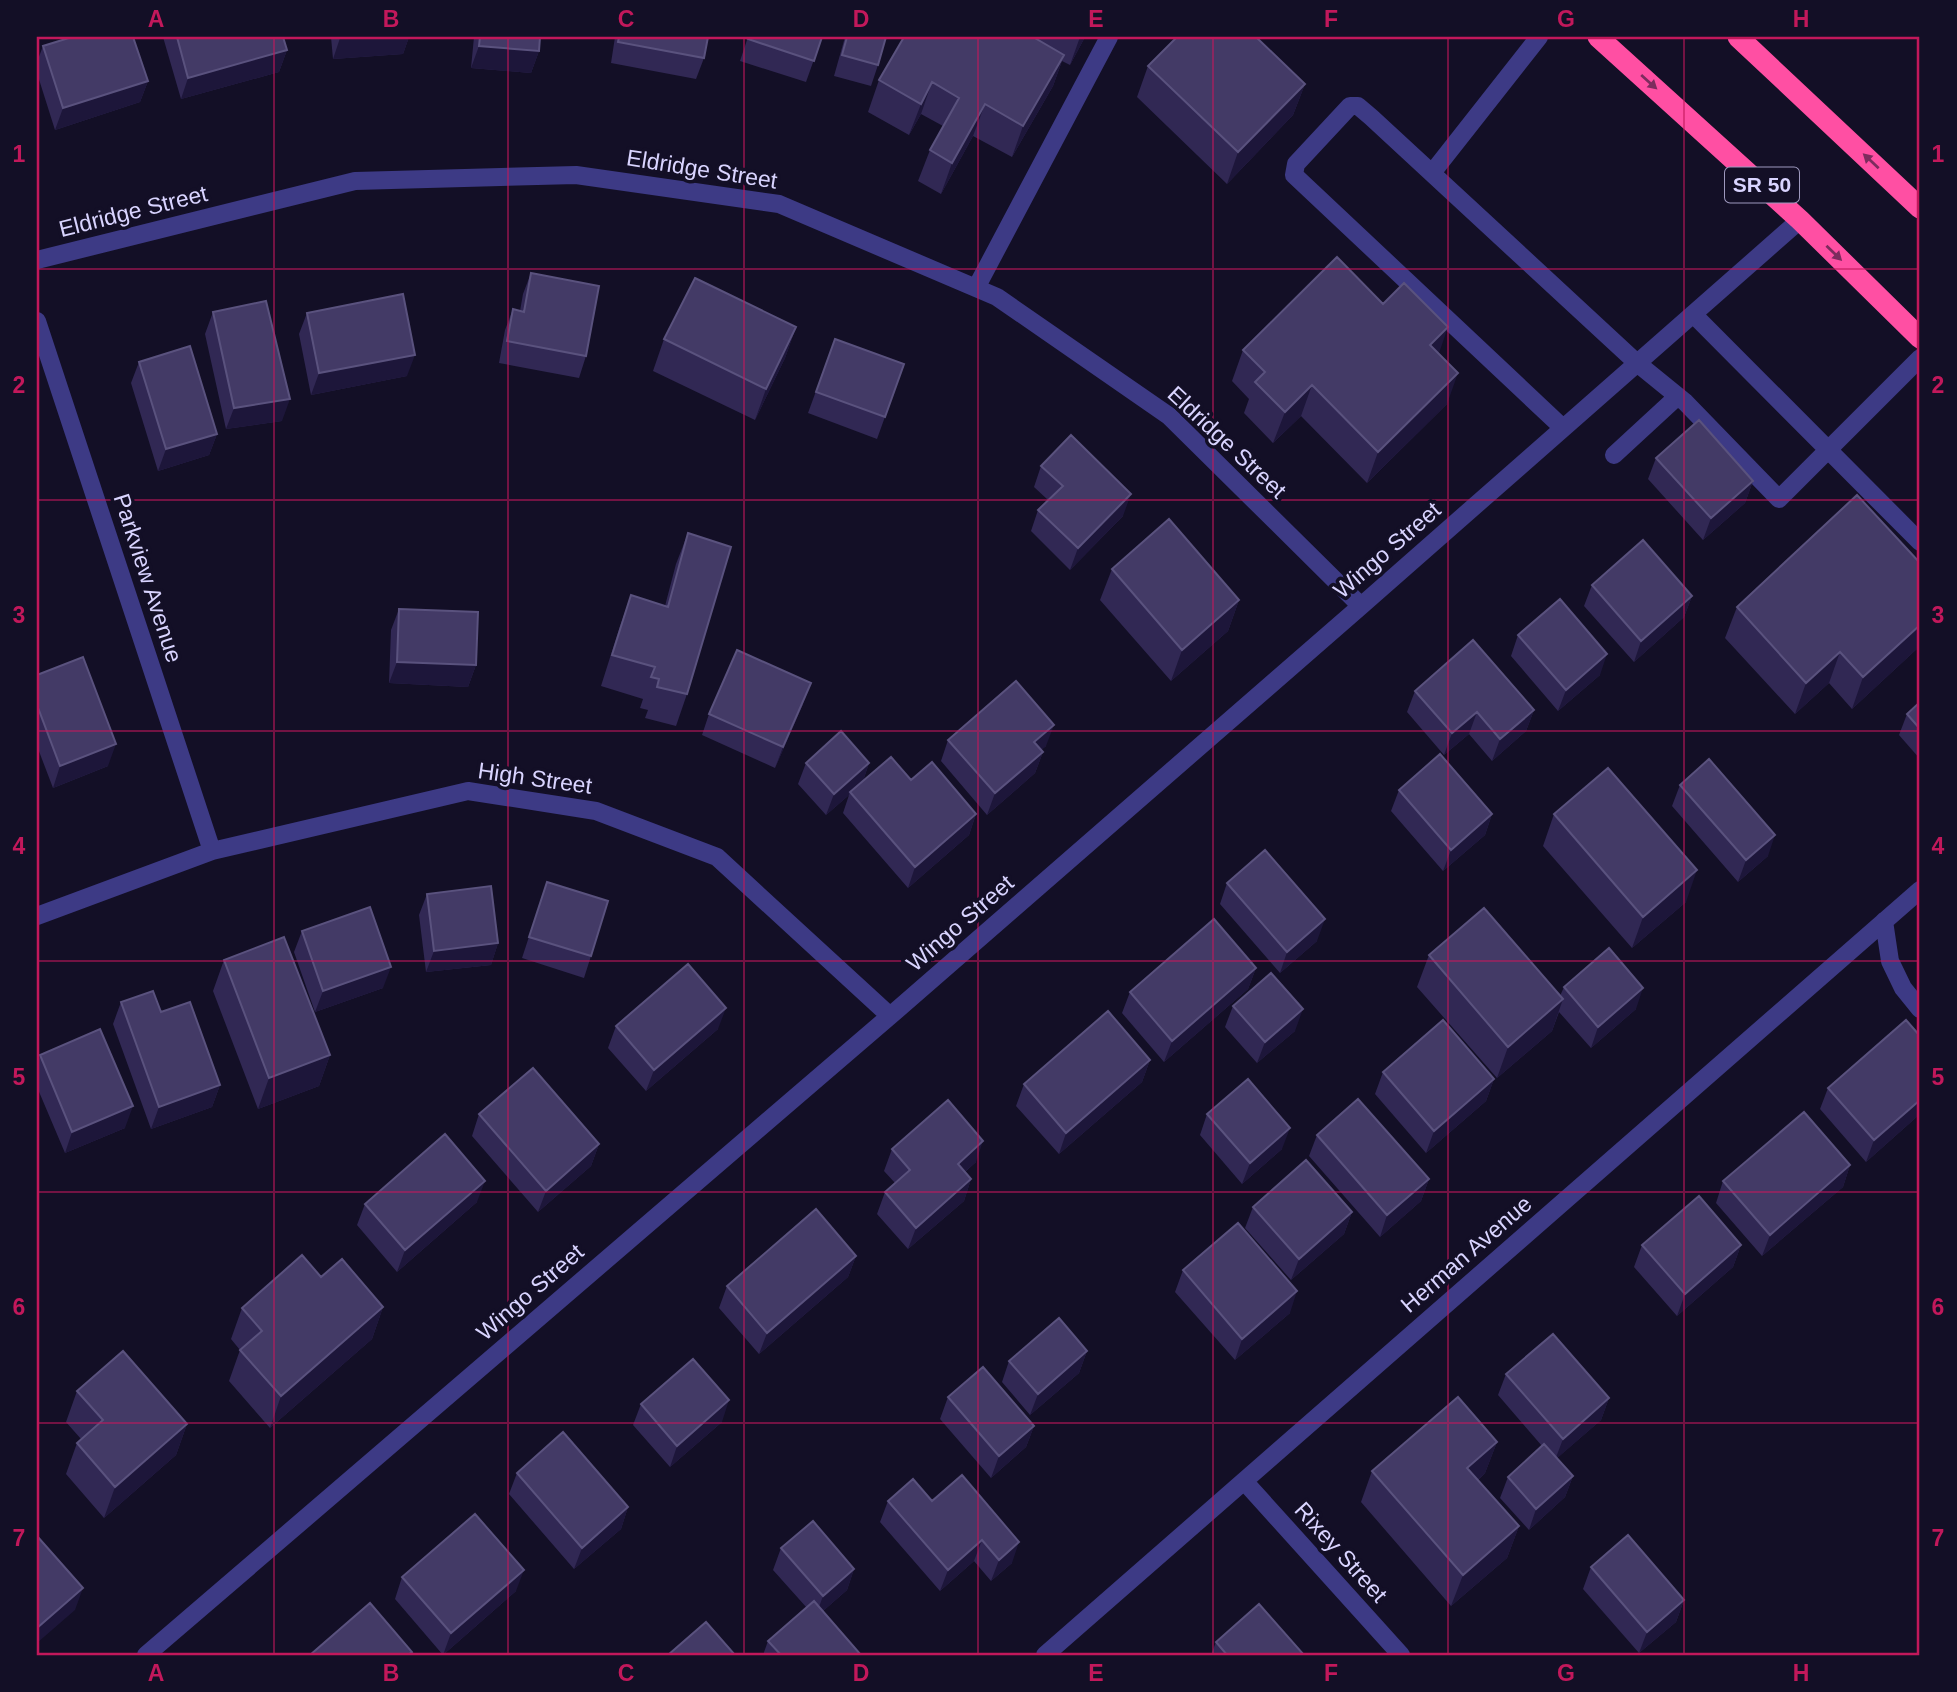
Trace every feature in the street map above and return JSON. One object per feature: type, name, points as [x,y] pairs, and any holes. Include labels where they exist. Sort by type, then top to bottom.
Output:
[{"type":"highway","name":"SR 50","points":[[1598,37],[1800,220],[1920,338]]},
{"type":"highway","points":[[1738,37],[1920,208]]},
{"type":"street","points":[[976,288],[1109,37]]},
{"type":"street","points":[[1432,173],[1539,37]]},
{"type":"street","points":[[1563,428],[1294,175],[1296,164],[1350,106],[1358,106],[1364,111],[1637,363],[1678,396],[1779,499],[1920,358]]},
{"type":"street","name":"Eldridge Street","points":[[37,260],[355,181],[576,175],[779,204],[997,297],[1169,416],[1361,606]]},
{"type":"street","name":"Wingo Street","points":[[146,1655],[890,1016],[1800,220]]},
{"type":"street","points":[[1693,314],[1920,542]]},
{"type":"street","name":"Parkview Avenue","points":[[37,321],[212,851]]},
{"type":"street","points":[[1614,455],[1678,396]]},
{"type":"street","name":"High Street","points":[[37,916],[212,851],[468,791],[596,811],[717,857],[890,1016]]},
{"type":"street","name":"Herman Avenue","points":[[1045,1655],[1920,890]]},
{"type":"street","points":[[1884,921],[1890,961],[1903,988],[1920,1009]]},
{"type":"street","name":"Rixey Street","points":[[1244,1481],[1401,1655]]},
{"type":"building","points":[[72,37],[133,37],[148,81],[63,108],[43,46]]},
{"type":"building","points":[[177,37],[283,37],[287,50],[188,78]]},
{"type":"building","points":[[480,37],[540,37],[539,51],[479,46]]},
{"type":"building","points":[[619,37],[708,37],[704,58],[618,42]]},
{"type":"building","points":[[822,37],[814,61],[748,39]]},
{"type":"building","points":[[847,37],[886,37],[878,65],[842,55]]},
{"type":"building","points":[[904,37],[1033,37],[1064,55],[1023,126],[985,104],[952,163],[930,150],[959,98],[932,82],[921,104],[879,80]]},
{"type":"building","points":[[1177,37],[1256,37],[1305,84],[1238,152],[1148,66]]},
{"type":"building","points":[[1337,257],[1383,304],[1404,283],[1448,327],[1430,345],[1458,373],[1378,452],[1312,385],[1285,412],[1255,382],[1265,372],[1243,350]]},
{"type":"building","points":[[531,273],[599,286],[586,356],[507,341],[513,309],[524,312]]},
{"type":"building","points":[[695,278],[796,327],[766,389],[664,339]]},
{"type":"building","points":[[403,294],[415,355],[319,373],[307,313]]},
{"type":"building","points":[[266,301],[290,399],[234,408],[213,312]]},
{"type":"building","points":[[835,339],[904,364],[885,417],[816,392]]},
{"type":"building","points":[[190,346],[217,434],[166,449],[139,362]]},
{"type":"building","points":[[1699,420],[1753,481],[1711,518],[1656,458]]},
{"type":"building","points":[[1071,435],[1131,494],[1078,548],[1038,510],[1063,486],[1041,466]]},
{"type":"building","points":[[1857,495],[1920,563],[1920,625],[1863,677],[1840,652],[1806,683],[1737,607]]},
{"type":"building","points":[[1169,519],[1239,600],[1182,650],[1112,569]]},
{"type":"building","points":[[688,533],[731,547],[687,694],[657,687],[659,679],[651,677],[655,667],[612,655],[631,595],[668,607]]},
{"type":"building","points":[[1643,540],[1692,596],[1641,641],[1592,585]]},
{"type":"building","points":[[1560,599],[1607,654],[1566,690],[1518,635]]},
{"type":"building","points":[[399,609],[478,612],[476,665],[397,662]]},
{"type":"building","points":[[1473,640],[1534,710],[1500,739],[1477,712],[1452,733],[1415,691]]},
{"type":"building","points":[[737,650],[811,683],[783,747],[709,714]]},
{"type":"building","points":[[83,657],[116,744],[60,766],[37,705],[37,675]]},
{"type":"building","points":[[1016,681],[1054,725],[1034,742],[1043,752],[995,793],[948,740]]},
{"type":"building","points":[[1920,702],[1920,729],[1907,714]]},
{"type":"building","points":[[841,731],[869,763],[834,794],[806,763]]},
{"type":"building","points":[[1440,754],[1492,814],[1451,850],[1399,790]]},
{"type":"building","points":[[891,757],[911,780],[932,762],[976,814],[915,867],[850,792]]},
{"type":"building","points":[[1709,759],[1775,835],[1746,860],[1680,785]]},
{"type":"building","points":[[1608,768],[1697,870],[1643,917],[1554,814]]},
{"type":"building","points":[[1265,850],[1325,919],[1287,952],[1227,883]]},
{"type":"building","points":[[547,882],[608,901],[591,956],[529,937]]},
{"type":"building","points":[[491,886],[498,943],[434,951],[427,894]]},
{"type":"building","points":[[370,907],[391,967],[323,991],[302,931]]},
{"type":"building","points":[[1484,908],[1563,999],[1508,1047],[1429,955]]},
{"type":"building","points":[[1214,919],[1256,968],[1172,1041],[1130,992]]},
{"type":"building","points":[[284,937],[330,1055],[269,1078],[224,960]]},
{"type":"building","points":[[1609,948],[1643,988],[1598,1027],[1564,987]]},
{"type":"building","points":[[688,964],[726,1008],[654,1070],[616,1026]]},
{"type":"building","points":[[1271,973],[1303,1009],[1265,1042],[1233,1006]]},
{"type":"building","points":[[153,991],[161,1012],[190,1002],[220,1085],[159,1107],[121,1002]]},
{"type":"building","points":[[1108,1011],[1150,1060],[1066,1133],[1024,1084]]},
{"type":"building","points":[[1443,1020],[1494,1079],[1434,1131],[1383,1072]]},
{"type":"building","points":[[1906,1020],[1920,1036],[1920,1100],[1874,1140],[1828,1088]]},
{"type":"building","points":[[100,1029],[133,1106],[72,1132],[40,1055]]},
{"type":"building","points":[[533,1068],[599,1144],[546,1191],[479,1114]]},
{"type":"building","points":[[1248,1079],[1290,1128],[1250,1163],[1207,1114]]},
{"type":"building","points":[[1358,1099],[1429,1179],[1387,1215],[1317,1135]]},
{"type":"building","points":[[948,1100],[983,1141],[958,1164],[971,1179],[916,1228],[885,1192],[910,1170],[892,1149]]},
{"type":"building","points":[[1804,1112],[1850,1165],[1770,1235],[1723,1181]]},
{"type":"building","points":[[445,1134],[485,1181],[405,1250],[365,1204]]},
{"type":"building","points":[[1306,1160],[1352,1212],[1299,1259],[1253,1207]]},
{"type":"building","points":[[1699,1196],[1741,1245],[1685,1294],[1642,1245]]},
{"type":"building","points":[[816,1209],[856,1256],[767,1333],[727,1286]]},
{"type":"building","points":[[1238,1223],[1297,1291],[1242,1339],[1183,1270]]},
{"type":"building","points":[[302,1255],[321,1277],[342,1259],[383,1307],[281,1396],[240,1350],[262,1331],[242,1308]]},
{"type":"building","points":[[1059,1318],[1087,1351],[1038,1394],[1009,1361]]},
{"type":"building","points":[[1553,1334],[1609,1398],[1563,1439],[1506,1374]]},
{"type":"building","points":[[123,1351],[187,1424],[115,1487],[77,1443],[103,1420],[77,1391]]},
{"type":"building","points":[[693,1359],[729,1400],[677,1446],[641,1404]]},
{"type":"building","points":[[983,1367],[1034,1426],[999,1456],[948,1397]]},
{"type":"building","points":[[1458,1397],[1497,1442],[1467,1468],[1519,1526],[1463,1575],[1372,1471]]},
{"type":"building","points":[[563,1432],[628,1507],[582,1548],[517,1473]]},
{"type":"building","points":[[1544,1444],[1573,1476],[1536,1509],[1508,1477]]},
{"type":"building","points":[[962,1475],[1019,1542],[999,1560],[982,1540],[948,1570],[888,1501],[913,1479],[932,1501]]},
{"type":"building","points":[[475,1514],[524,1570],[451,1633],[402,1577]]},
{"type":"building","points":[[813,1521],[854,1569],[823,1596],[781,1548]]},
{"type":"building","points":[[1628,1535],[1684,1600],[1647,1632],[1591,1567]]},
{"type":"building","points":[[37,1536],[83,1588],[37,1628]]},
{"type":"building","points":[[814,1601],[861,1655],[781,1655],[768,1641]]},
{"type":"building","points":[[370,1603],[412,1652],[408,1655],[310,1655]]},
{"type":"building","points":[[1259,1604],[1304,1655],[1227,1655],[1216,1642]]},
{"type":"building","points":[[706,1622],[735,1655],[668,1655]]}]
